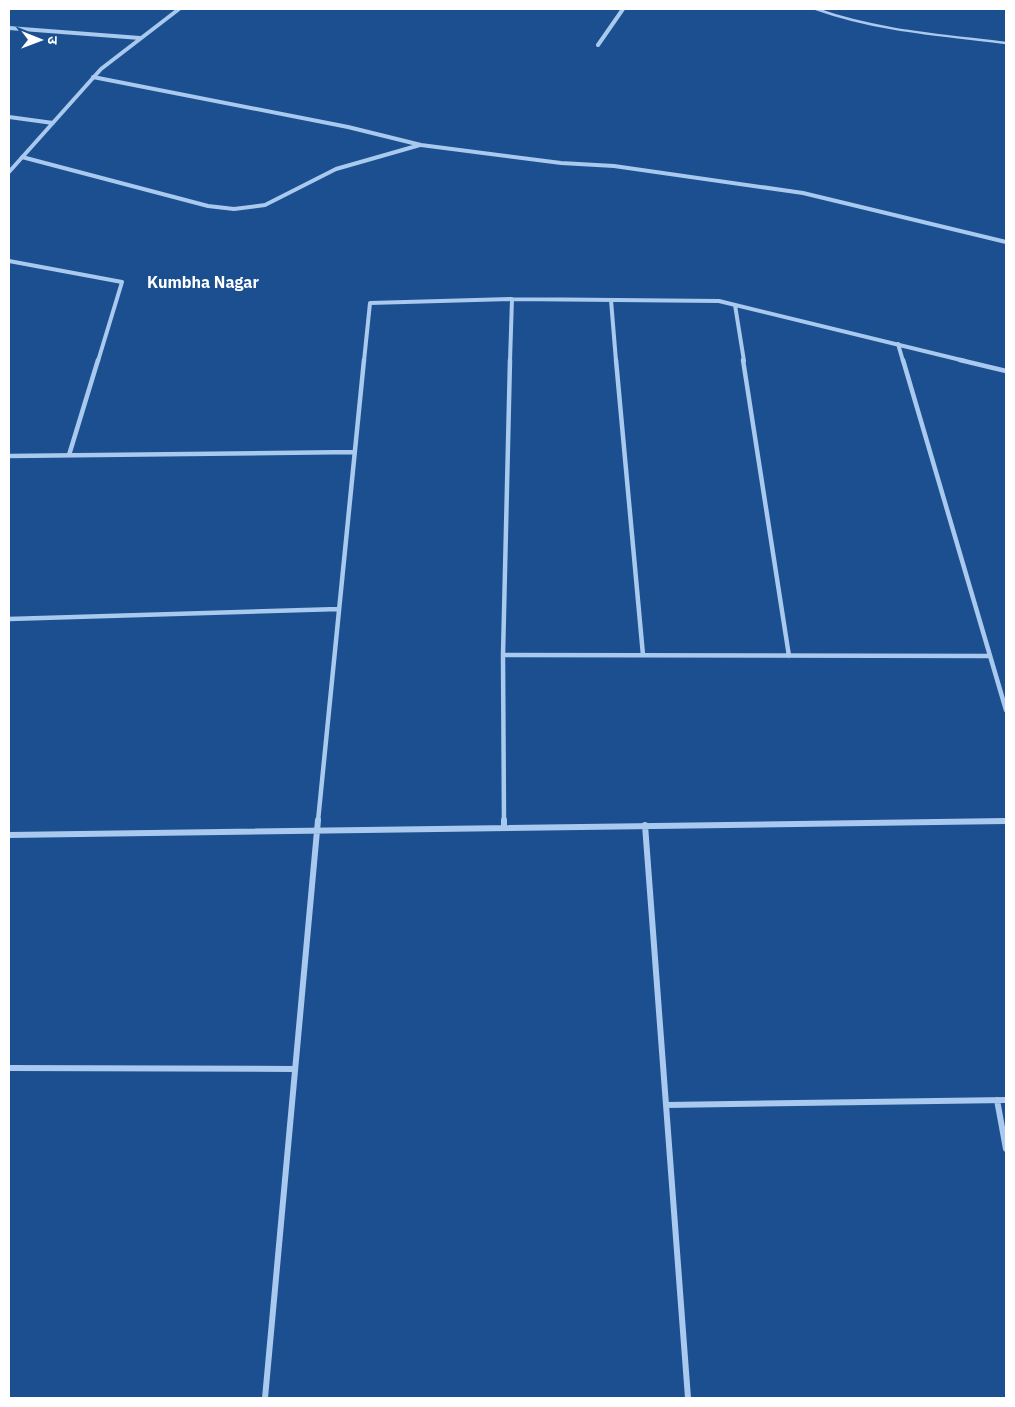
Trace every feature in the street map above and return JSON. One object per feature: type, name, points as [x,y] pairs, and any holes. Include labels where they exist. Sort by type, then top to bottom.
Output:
[{"type":"street","points":[[9,172],[101,69],[180,9]]},
{"type":"street","points":[[598,45],[623,9]]},
{"type":"street","points":[[9,28],[140,38]]},
{"type":"street","points":[[93,77],[348,127],[421,145],[561,163],[614,166],[804,193],[1006,242]]},
{"type":"street","points":[[9,117],[53,123]]},
{"type":"street","points":[[22,157],[208,206],[234,209],[265,204],[336,169],[421,145]]},
{"type":"street","points":[[9,164],[16,164]]},
{"type":"street","points":[[9,261],[122,282],[69,455]]},
{"type":"street","points":[[504,828],[503,655],[512,299]]},
{"type":"street","points":[[264,1398],[316,832],[370,304],[512,299],[718,301],[1006,371]]},
{"type":"street","points":[[611,300],[643,655]]},
{"type":"street","points":[[734,305],[789,656]]},
{"type":"street","points":[[898,344],[1006,710]]},
{"type":"street","points":[[9,456],[354,452]]},
{"type":"street","points":[[9,619],[339,610]]},
{"type":"street","points":[[503,655],[990,656]]},
{"type":"street","points":[[9,835],[1006,821]]},
{"type":"street","points":[[645,825],[688,1398]]},
{"type":"street","points":[[9,1068],[295,1069]]},
{"type":"street","points":[[997,1100],[1006,1149]]},
{"type":"street","points":[[666,1105],[1006,1100]]},
{"type":"lane","points":[[816,9],[843,20],[878,27],[1006,43]]},
{"type":"district","name":"Kumbha Nagar","points":[[203,282]]}]
